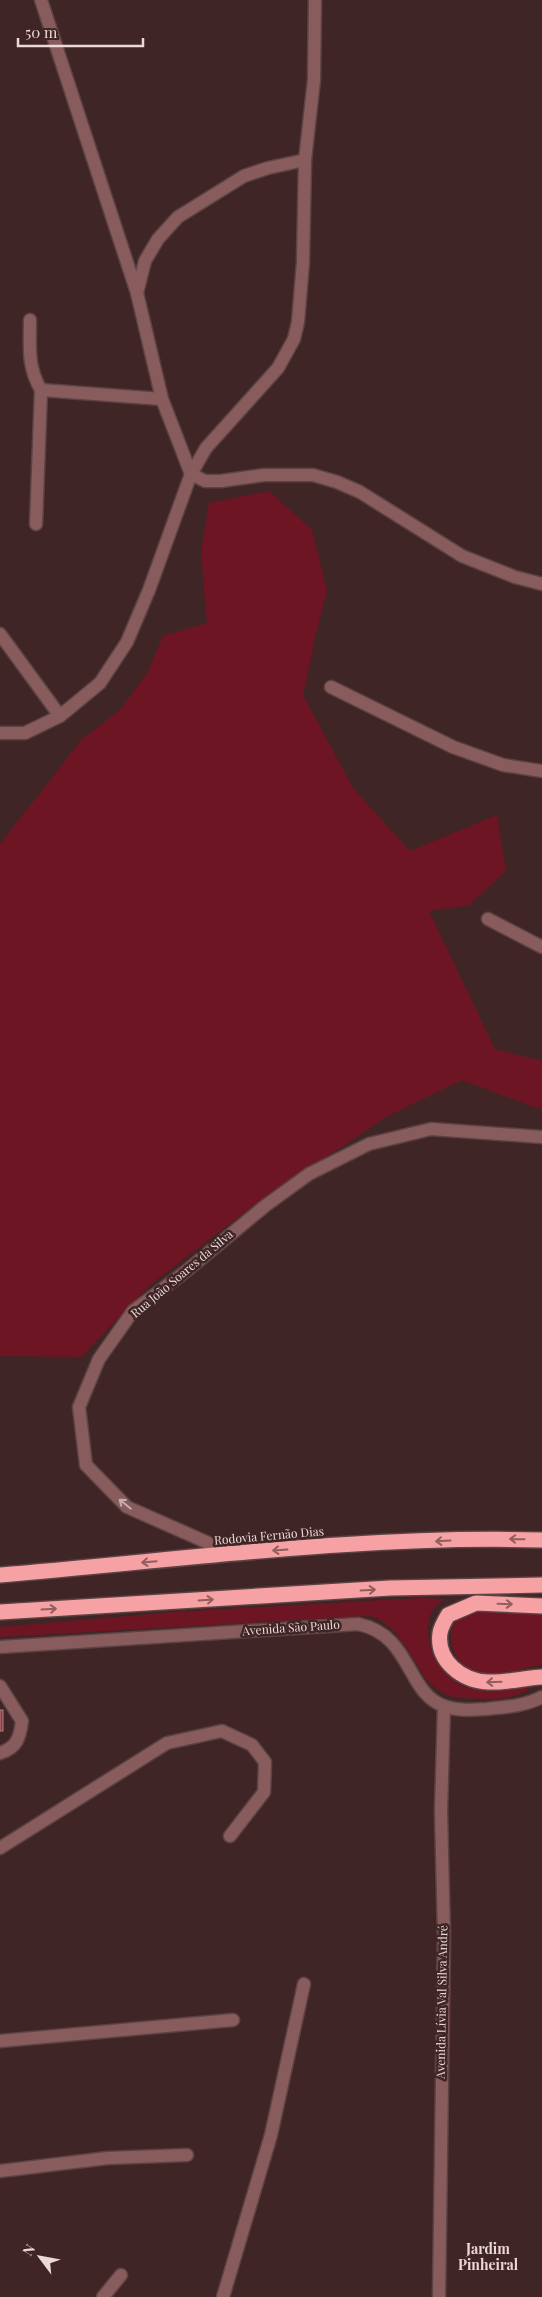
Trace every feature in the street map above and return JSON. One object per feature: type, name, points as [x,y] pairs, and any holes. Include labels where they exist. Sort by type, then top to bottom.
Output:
[{"type":"highway","name":"Rodovia Fernão Dias","points":[[0,1575],[365,1544],[491,1538],[542,1540]]},
{"type":"highway","points":[[0,1612],[390,1588],[542,1585]]},
{"type":"highway","points":[[542,1606],[476,1603],[448,1615],[440,1632],[440,1646],[446,1660],[455,1671],[468,1678],[487,1682],[542,1677]]},
{"type":"street","points":[[41,0],[137,293],[162,399],[191,474],[205,481],[221,481],[264,475],[313,475],[337,482],[360,492],[462,556],[515,578],[542,584]]},
{"type":"street","points":[[0,733],[25,733],[60,716],[100,682],[127,642],[149,590],[191,474],[206,448],[278,368],[294,339],[298,322],[303,262],[305,160],[314,80],[315,0]]},
{"type":"street","points":[[137,293],[145,261],[158,239],[178,218],[244,176],[268,168],[305,160]]},
{"type":"street","points":[[30,320],[30,363],[33,376],[41,390],[36,524]]},
{"type":"street","points":[[41,390],[162,399]]},
{"type":"street","points":[[0,634],[60,716]]},
{"type":"street","points":[[331,687],[453,747],[503,765],[542,771]]},
{"type":"street","points":[[488,919],[542,947]]},
{"type":"street","name":"Rua João Soares da Silva","points":[[232,1554],[127,1507],[86,1465],[79,1407],[98,1359],[133,1312],[264,1206],[309,1174],[369,1144],[431,1129],[542,1137]]},
{"type":"street","name":"Avenida São Paulo","points":[[0,1647],[358,1624],[378,1630],[389,1639],[427,1695],[444,1706],[464,1710],[512,1706],[542,1696]]},
{"type":"street","points":[[0,1686],[22,1721],[20,1738],[7,1750],[0,1753]]},
{"type":"street","name":"Avenida Lívia Val Silva André","points":[[439,2297],[444,1936],[441,1811],[444,1706]]},
{"type":"street","points":[[0,1848],[167,1743],[222,1731],[252,1745],[265,1762],[264,1792],[230,1836]]},
{"type":"street","points":[[222,2297],[271,2135],[304,1984]]},
{"type":"street","points":[[0,2042],[233,2020]]},
{"type":"street","points":[[0,2171],[108,2158],[187,2155]]},
{"type":"street","points":[[103,2297],[120,2275]]},
{"type":"shaded area","points":[[269,491],[312,530],[327,590],[303,695],[353,788],[410,851],[497,815],[506,871],[469,905],[429,911],[495,1049],[542,1061],[542,1110],[462,1080],[386,1117],[253,1206],[150,1285],[81,1357],[0,1356],[0,844],[82,739],[120,710],[147,673],[163,636],[207,623],[201,552],[209,503]]},
{"type":"shaded area","points":[[420,1598],[445,1599],[435,1608],[429,1619],[428,1632],[430,1646],[436,1659],[454,1681],[465,1687],[480,1690],[531,1685],[530,1688],[513,1696],[501,1698],[464,1698],[447,1695],[435,1688],[426,1678],[394,1632],[384,1623],[370,1616],[0,1637],[0,1627],[174,1612]]},
{"type":"shaded area","points":[[542,1606],[542,1664],[519,1670],[493,1673],[470,1669],[460,1662],[451,1642],[453,1626],[457,1618],[480,1608]]},
{"type":"building","points":[[0,1710],[3,1710],[3,1731],[0,1731]]},
{"type":"district","name":"Jardim Pinheiral","points":[[488,2258]]}]
